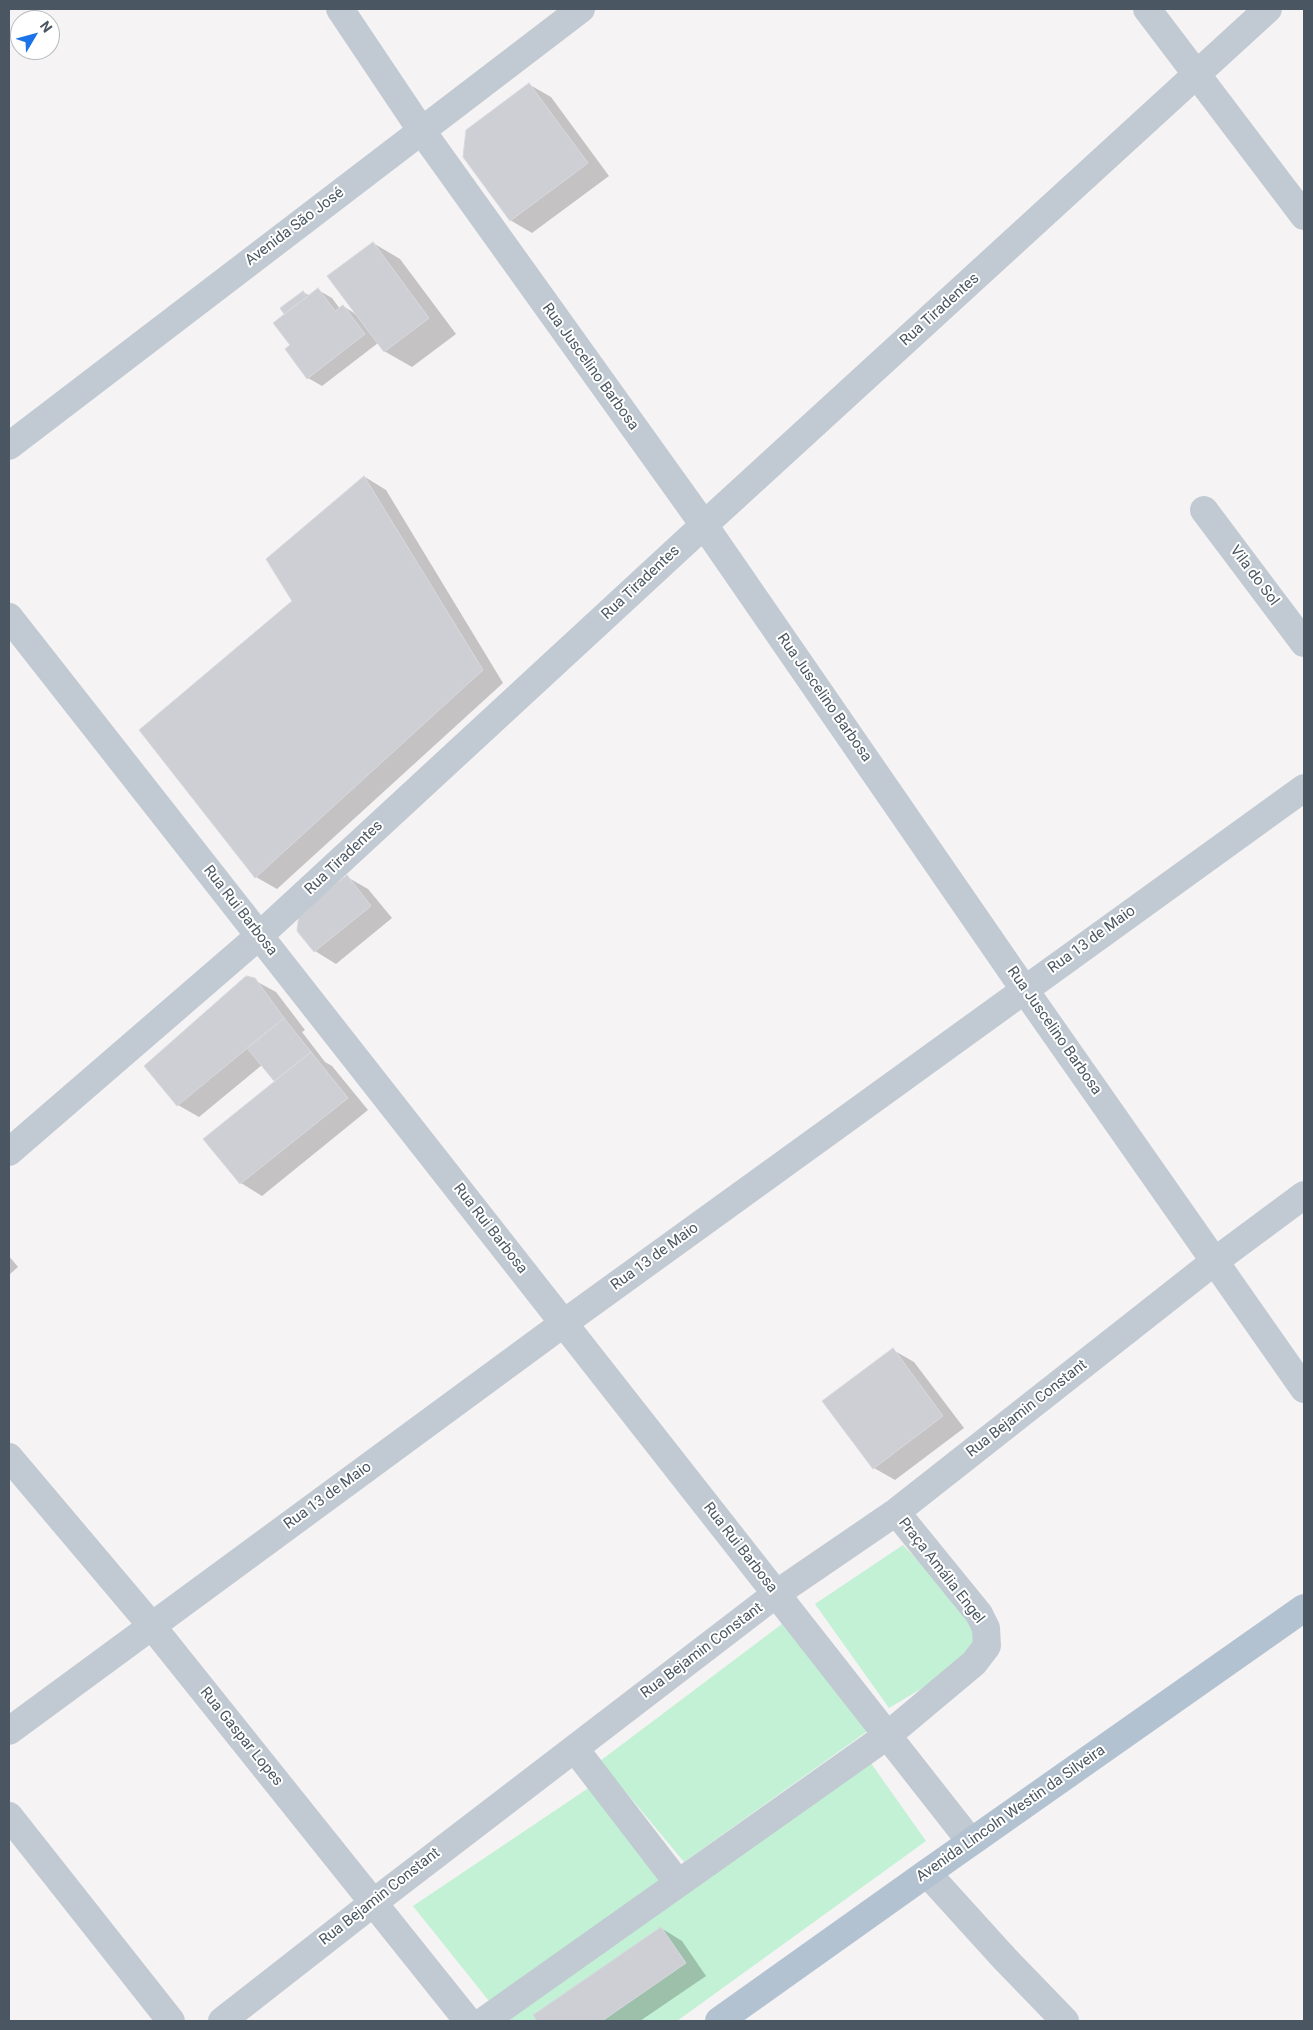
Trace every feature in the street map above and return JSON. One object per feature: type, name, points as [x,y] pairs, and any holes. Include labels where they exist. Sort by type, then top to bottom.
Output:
[{"type":"main road","name":"Avenida Lincoln Westin da Silveira","points":[[719,2021],[926,1873],[1304,1608]]},
{"type":"street","name":"Rua Juscelino Barbosa","points":[[340,9],[421,130],[704,525],[1024,989],[1304,1389]]},
{"type":"street","name":"Avenida São José","points":[[9,446],[581,9]]},
{"type":"street","points":[[1146,9],[1304,216]]},
{"type":"street","name":"Rua Tiradentes","points":[[9,1152],[259,936],[704,525],[1268,9]]},
{"type":"street","name":"Vila do Sol","points":[[1204,510],[1304,643]]},
{"type":"street","name":"Rua Rui Barbosa","points":[[9,617],[971,1842]]},
{"type":"street","name":"Rua 13 de Maio","points":[[9,1731],[564,1322],[1304,788]]},
{"type":"street","name":"Rua Bejamin Constant","points":[[222,2021],[373,1902],[776,1594],[896,1512],[1215,1261],[1304,1195]]},
{"type":"street","name":"Rua Gaspar Lopes","points":[[9,1457],[151,1625],[468,2021]]},
{"type":"street","name":"Praça Amália Engel","points":[[888,1735],[974,1663],[987,1646],[986,1628],[979,1614],[896,1512]]},
{"type":"street","points":[[484,2021],[888,1735]]},
{"type":"street","points":[[574,1748],[678,1883]]},
{"type":"street","points":[[9,1816],[170,2021]]},
{"type":"street","points":[[926,1873],[1065,2021]]},
{"type":"green space","points":[[903,1545],[970,1616],[977,1645],[961,1665],[889,1708],[815,1604]]},
{"type":"green space","points":[[782,1624],[869,1730],[684,1862],[600,1761]]},
{"type":"green space","points":[[868,1759],[926,1841],[677,2021],[507,2021]]},
{"type":"green space","points":[[590,1787],[662,1883],[493,2006],[413,1906]]},
{"type":"building","points":[[529,83],[588,163],[510,221],[463,157],[466,130]]},
{"type":"building","points":[[373,242],[429,318],[384,352],[327,276]]},
{"type":"building","points":[[318,288],[335,311],[343,305],[365,334],[307,379],[285,349],[290,345],[273,323]]},
{"type":"building","points":[[303,291],[307,297],[284,314],[280,308]]},
{"type":"building","points":[[364,476],[483,670],[255,878],[139,730],[292,601],[266,559]]},
{"type":"building","points":[[347,875],[371,906],[314,952],[297,931],[299,914]]},
{"type":"building","points":[[246,976],[255,978],[284,1018],[177,1106],[144,1066]]},
{"type":"building","points":[[284,1018],[311,1052],[274,1081],[247,1048]]},
{"type":"building","points":[[311,1052],[348,1098],[240,1184],[203,1139]]},
{"type":"building","points":[[893,1348],[943,1416],[873,1469],[822,1401]]},
{"type":"building","points":[[661,1927],[686,1963],[602,2021],[537,2021],[533,2015]]}]
